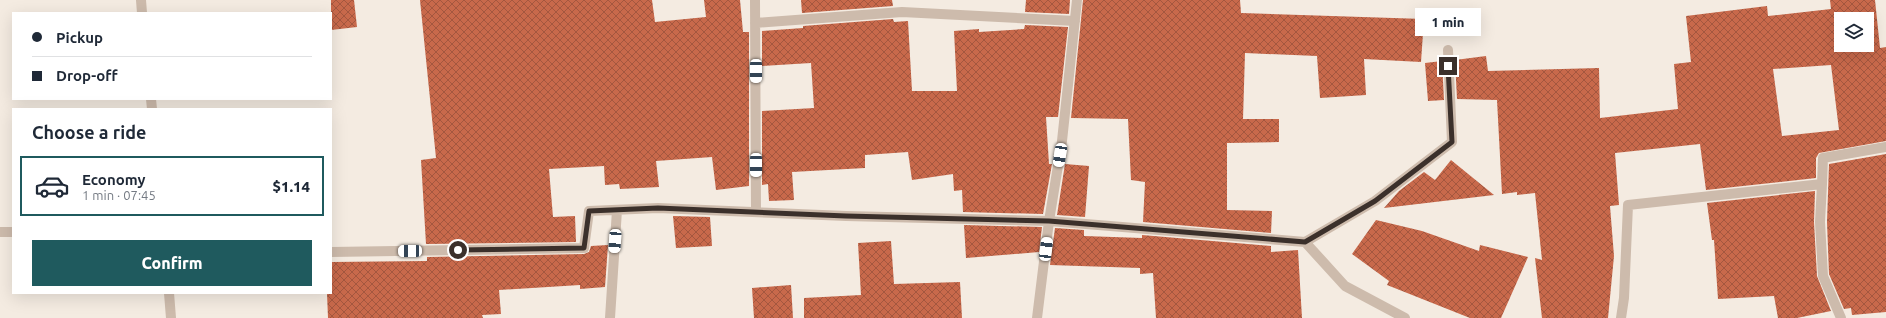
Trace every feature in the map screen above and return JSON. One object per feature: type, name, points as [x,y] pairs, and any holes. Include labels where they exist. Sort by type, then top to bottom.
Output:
[{"type":"street","points":[[141,0],[142,12]]},
{"type":"street","points":[[756,0],[756,212]]},
{"type":"street","points":[[1037,318],[1049,221],[1062,141],[1077,0]]},
{"type":"street","points":[[756,23],[902,12],[1075,21]]},
{"type":"street","points":[[332,252],[584,248],[589,211],[658,208],[846,216],[1049,221],[1305,242],[1375,201],[1452,142],[1448,50]]},
{"type":"street","points":[[1841,318],[1823,276],[1820,222],[1823,158],[1886,147]]},
{"type":"street","points":[[1621,318],[1624,298],[1628,205],[1822,184]]},
{"type":"street","points":[[610,318],[617,210]]},
{"type":"street","points":[[0,232],[12,232]]},
{"type":"street","points":[[1305,242],[1346,286],[1406,318]]},
{"type":"street","points":[[169,294],[172,318]]},
{"type":"building","points":[[331,0],[354,0],[357,27],[332,30]]},
{"type":"building","points":[[420,0],[652,0],[655,22],[706,17],[704,0],[740,0],[743,32],[749,32],[749,186],[716,190],[712,157],[656,161],[659,187],[620,189],[619,184],[605,185],[604,166],[549,169],[553,217],[575,216],[576,242],[426,244],[421,160],[436,158]]},
{"type":"building","points":[[801,0],[892,0],[893,6],[802,13]]},
{"type":"building","points":[[1026,0],[1070,0],[1069,14],[1025,12]]},
{"type":"building","points":[[1083,0],[1240,0],[1241,13],[1424,19],[1421,62],[1364,59],[1366,95],[1320,98],[1317,56],[1245,53],[1243,119],[1279,119],[1279,142],[1227,143],[1227,210],[1272,211],[1271,233],[1143,222],[1145,182],[1131,180],[1128,119],[1071,118]]},
{"type":"building","points":[[1830,0],[1875,0],[1880,48],[1886,47],[1886,141],[1819,153],[1816,158],[1816,178],[1706,190],[1700,144],[1615,153],[1619,205],[1610,206],[1614,256],[1608,318],[1542,318],[1535,258],[1542,260],[1535,193],[1517,195],[1517,192],[1502,194],[1497,100],[1457,99],[1455,60],[1486,56],[1488,71],[1599,68],[1600,118],[1678,109],[1674,64],[1691,62],[1686,16],[1767,6],[1768,16],[1831,9]],"holes":[[[1831,65],[1839,130],[1782,136],[1773,69]]]},
{"type":"building","points":[[893,19],[894,22],[908,21],[912,91],[957,91],[954,31],[979,29],[979,32],[1024,29],[1025,25],[1068,27],[1058,117],[1046,117],[1049,164],[1052,164],[1043,214],[963,212],[962,190],[954,191],[953,174],[912,180],[908,152],[865,155],[865,168],[792,172],[794,200],[769,201],[768,184],[762,185],[762,111],[814,108],[811,63],[762,66],[762,31],[803,28],[803,26]]},
{"type":"building","points":[[1442,61],[1444,100],[1428,101],[1425,63]]},
{"type":"building","points":[[1886,154],[1886,312],[1852,315],[1851,308],[1844,309],[1829,274],[1827,222],[1829,164]]},
{"type":"building","points":[[1451,160],[1494,195],[1384,208],[1399,191],[1424,172],[1435,180]]},
{"type":"building","points":[[1065,164],[1089,166],[1085,217],[1057,215]]},
{"type":"building","points":[[1815,191],[1814,222],[1817,276],[1831,311],[1797,318],[1778,318],[1774,296],[1718,299],[1714,240],[1712,240],[1707,203]]},
{"type":"building","points":[[673,216],[710,217],[712,246],[676,248]]},
{"type":"building","points":[[1376,220],[1422,231],[1479,251],[1480,245],[1528,257],[1501,318],[1470,318],[1387,285],[1389,281],[1352,254]]},
{"type":"building","points":[[964,225],[1042,227],[1039,252],[966,258]]},
{"type":"building","points":[[1055,228],[1084,230],[1084,236],[1142,238],[1142,235],[1271,246],[1271,252],[1298,250],[1302,318],[1156,318],[1153,273],[1140,274],[1140,268],[1050,265]]},
{"type":"building","points":[[891,241],[894,284],[960,282],[962,318],[804,318],[804,298],[861,295],[858,243]]},
{"type":"building","points":[[608,245],[605,287],[580,289],[580,285],[499,290],[501,314],[482,315],[483,318],[328,318],[327,294],[332,294],[332,262],[427,261],[427,257],[584,254],[589,252],[591,246]]},
{"type":"building","points":[[791,285],[793,318],[754,318],[752,288]]},
{"type":"route","points":[[458,250],[584,248],[589,211],[658,208],[846,216],[1049,221],[1305,242],[1375,201],[1452,142],[1448,66]]}]
